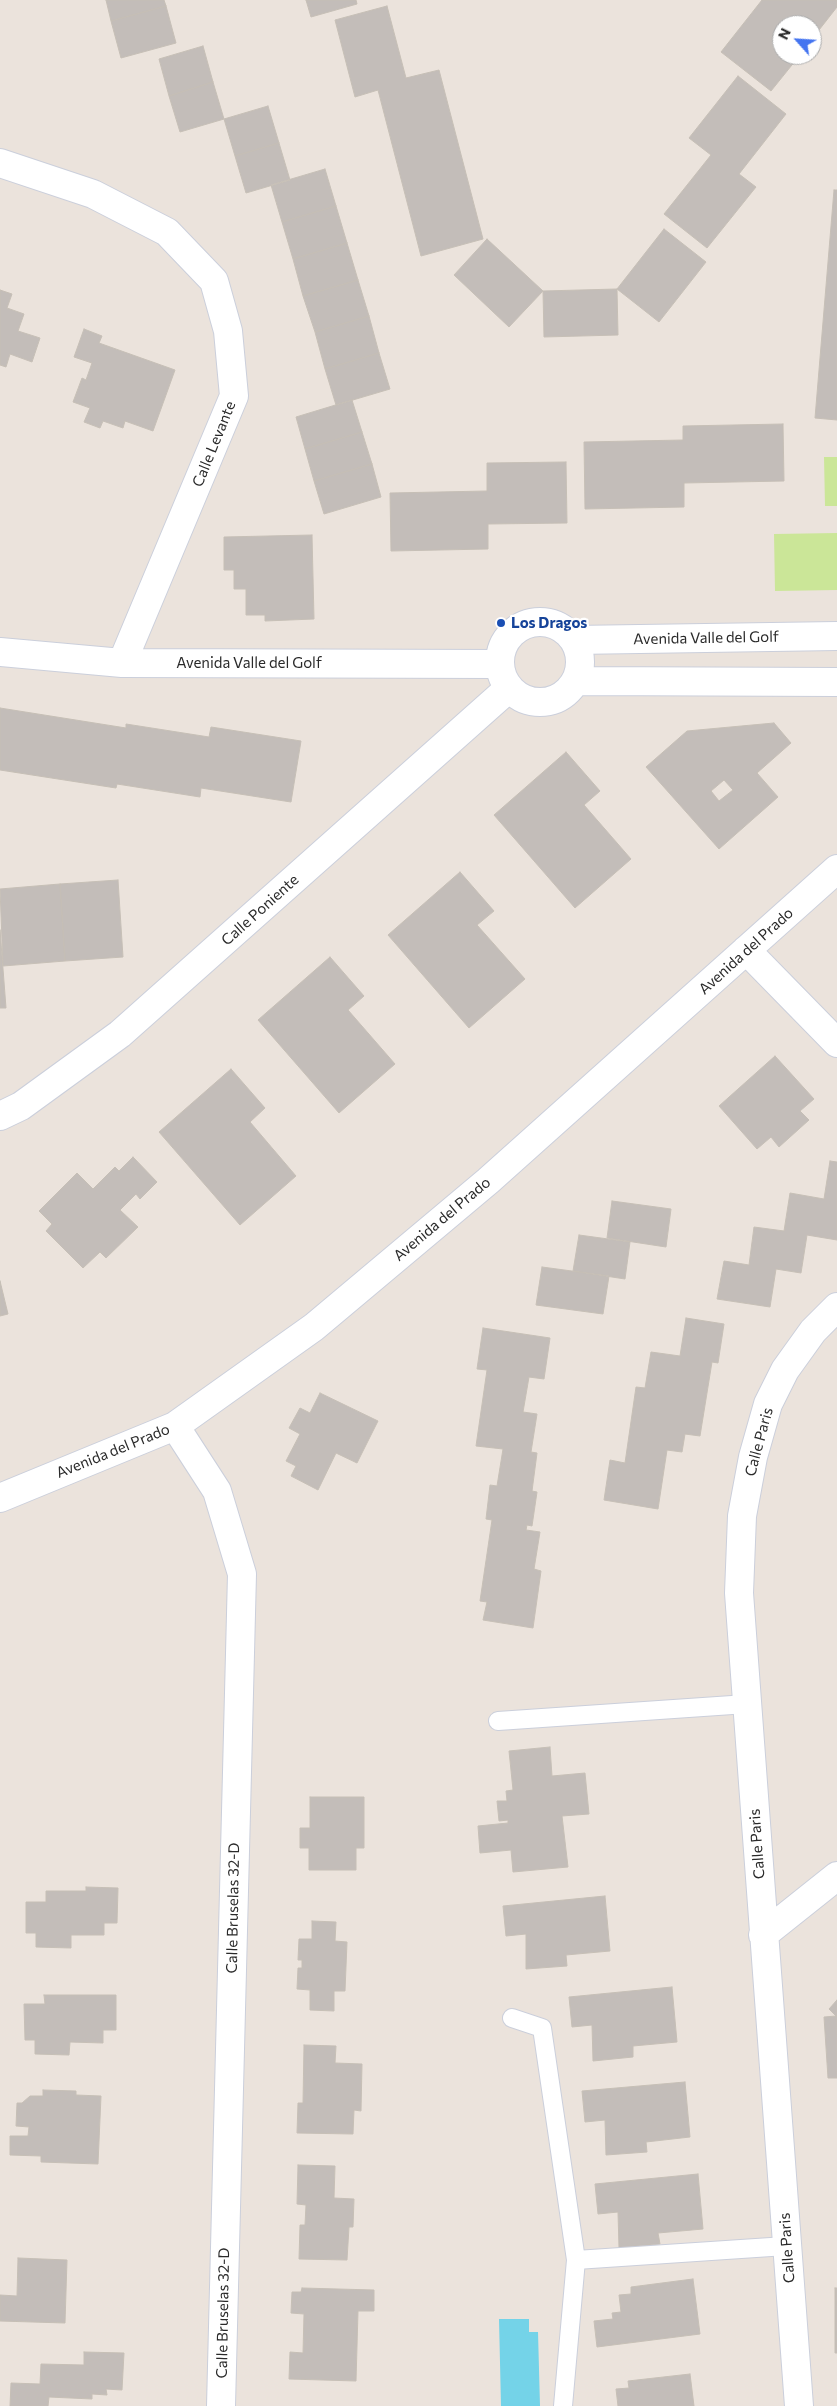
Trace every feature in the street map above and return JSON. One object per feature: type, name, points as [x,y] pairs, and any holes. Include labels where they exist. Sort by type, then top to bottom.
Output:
[{"type":"street","name":"Calle Levante","points":[[0,163],[93,194],[167,232],[214,281],[228,331],[234,396],[122,663]]},
{"type":"street","points":[[538,621],[559,626],[574,640],[580,653],[580,668],[576,681],[566,694],[552,702],[536,703],[520,698],[508,689],[503,681],[499,664],[504,643],[518,627],[538,621]]},
{"type":"street","name":"Avenida Valle del Golf","points":[[574,640],[837,636]]},
{"type":"street","name":"Avenida Valle del Golf","points":[[0,652],[122,663],[499,664]]},
{"type":"street","points":[[576,681],[837,682]]},
{"type":"street","name":"Calle Poniente","points":[[0,1116],[21,1106],[120,1034],[508,689]]},
{"type":"street","name":"Avenida del Prado","points":[[0,1498],[175,1426],[314,1327],[488,1181],[837,870]]},
{"type":"street","points":[[746,950],[837,1043]]},
{"type":"street","name":"Calle Paris","points":[[799,2406],[739,1593],[742,1516],[753,1457],[768,1404],[785,1370],[813,1331],[837,1307]]},
{"type":"street","name":"Calle Bruselas 32-D","points":[[175,1426],[217,1491],[242,1574],[221,2406]]},
{"type":"street","points":[[763,1935],[837,1876]]},
{"type":"lane","points":[[498,1721],[747,1704]]},
{"type":"lane","points":[[512,2018],[542,2028],[576,2260],[563,2406]]},
{"type":"lane","points":[[576,2260],[786,2246]]},
{"type":"green space","points":[[824,457],[837,457],[837,506],[825,506]]},
{"type":"green space","points":[[837,533],[837,590],[775,591],[774,534]]},
{"type":"water","points":[[499,2319],[529,2319],[529,2332],[538,2332],[540,2406],[501,2406]]},
{"type":"building","points":[[106,0],[164,0],[166,6],[111,21]]},
{"type":"building","points":[[306,0],[356,0],[357,4],[311,17]]},
{"type":"building","points":[[762,0],[837,0],[837,7],[822,26],[822,15],[772,15],[772,65],[792,65],[771,91],[721,52]]},
{"type":"building","points":[[166,6],[176,43],[121,58],[111,21]]},
{"type":"building","points":[[387,6],[406,78],[439,70],[483,239],[421,256],[378,90],[355,97],[335,20]]},
{"type":"building","points":[[203,46],[213,82],[169,96],[159,59]]},
{"type":"building","points":[[738,76],[786,114],[739,174],[756,187],[707,248],[664,214],[711,155],[689,138]]},
{"type":"building","points":[[213,82],[224,119],[180,132],[169,96]]},
{"type":"building","points":[[268,106],[279,143],[235,156],[224,119]]},
{"type":"building","points":[[279,143],[290,180],[246,193],[235,156]]},
{"type":"building","points":[[325,169],[336,206],[282,222],[271,185]]},
{"type":"building","points":[[834,190],[837,190],[837,420],[815,418]]},
{"type":"building","points":[[336,206],[347,243],[293,259],[282,222]]},
{"type":"building","points":[[664,229],[706,262],[659,322],[617,289]]},
{"type":"building","points":[[487,239],[543,291],[509,327],[454,275]]},
{"type":"building","points":[[347,243],[358,280],[303,296],[293,259]]},
{"type":"building","points":[[358,280],[369,316],[315,332],[303,296]]},
{"type":"building","points":[[617,289],[618,335],[544,337],[543,291]]},
{"type":"building","points":[[0,290],[12,294],[7,308],[24,314],[18,331],[40,338],[32,362],[10,354],[6,367],[0,365]]},
{"type":"building","points":[[369,316],[379,353],[325,369],[315,332]]},
{"type":"building","points":[[84,329],[102,336],[99,343],[175,370],[153,431],[125,421],[123,428],[103,421],[100,428],[84,422],[90,408],[73,402],[82,378],[86,380],[92,363],[74,357]]},
{"type":"building","points":[[379,353],[390,389],[336,405],[325,369]]},
{"type":"building","points":[[352,400],[362,432],[305,449],[296,417]]},
{"type":"building","points":[[783,424],[784,481],[684,483],[684,507],[585,509],[584,442],[683,440],[683,426]]},
{"type":"building","points":[[362,432],[372,464],[314,481],[305,449]]},
{"type":"building","points":[[566,462],[567,523],[488,524],[488,549],[391,551],[390,493],[487,491],[487,463]]},
{"type":"building","points":[[372,464],[381,497],[324,514],[314,481]]},
{"type":"building","points":[[312,535],[314,619],[265,621],[265,615],[246,615],[246,589],[234,589],[234,570],[224,570],[224,537]]},
{"type":"building","points":[[0,708],[126,728],[126,724],[209,737],[211,727],[301,741],[291,802],[201,788],[200,797],[117,784],[116,788],[0,770]]},
{"type":"building","points":[[774,723],[791,743],[757,773],[778,797],[719,849],[646,767],[687,731]],"holes":[[[724,780],[733,790],[719,801],[711,791]]]},
{"type":"building","points":[[566,752],[600,791],[584,805],[631,859],[575,908],[494,815]]},
{"type":"building","points":[[460,872],[494,911],[477,925],[525,979],[469,1028],[388,935]]},
{"type":"building","points":[[118,880],[123,957],[65,961],[60,884]]},
{"type":"building","points":[[60,884],[65,961],[3,966],[0,889]]},
{"type":"building","points":[[0,930],[6,1008],[0,1008]]},
{"type":"building","points":[[330,957],[364,996],[348,1010],[395,1064],[339,1113],[258,1020]]},
{"type":"building","points":[[775,1056],[814,1099],[800,1111],[809,1120],[779,1147],[771,1137],[757,1149],[719,1106]]},
{"type":"building","points":[[231,1069],[265,1108],[250,1122],[296,1176],[240,1225],[159,1132]]},
{"type":"building","points":[[133,1157],[157,1182],[140,1199],[136,1194],[120,1210],[138,1227],[106,1258],[100,1252],[83,1268],[46,1231],[52,1224],[39,1211],[77,1173],[93,1189],[115,1167],[119,1171]]},
{"type":"building","points":[[830,1161],[837,1162],[837,1240],[807,1235],[801,1273],[776,1269],[770,1307],[717,1299],[724,1261],[749,1265],[754,1227],[784,1231],[790,1193],[824,1199]]},
{"type":"building","points":[[612,1201],[671,1209],[666,1247],[607,1238]]},
{"type":"building","points":[[579,1235],[630,1242],[625,1279],[573,1271]]},
{"type":"building","points":[[542,1267],[609,1276],[603,1314],[536,1305]]},
{"type":"building","points":[[0,1281],[8,1314],[0,1316]]},
{"type":"building","points":[[686,1318],[724,1324],[718,1363],[712,1362],[700,1436],[685,1434],[682,1452],[667,1450],[658,1509],[604,1500],[610,1460],[625,1463],[636,1387],[645,1388],[651,1352],[680,1356]]},
{"type":"building","points":[[483,1328],[550,1338],[544,1379],[529,1377],[523,1412],[537,1414],[531,1452],[537,1453],[532,1491],[537,1492],[532,1526],[527,1525],[526,1530],[540,1532],[534,1569],[541,1571],[533,1628],[483,1620],[487,1602],[480,1601],[492,1520],[486,1519],[490,1485],[497,1486],[503,1449],[476,1446],[487,1370],[477,1369]]},
{"type":"building","points":[[320,1393],[378,1421],[357,1463],[336,1453],[318,1490],[291,1476],[296,1466],[286,1461],[300,1434],[289,1428],[300,1408],[310,1413]]},
{"type":"building","points":[[550,1747],[552,1776],[585,1773],[589,1814],[562,1816],[568,1867],[513,1872],[511,1850],[480,1853],[478,1826],[508,1823],[508,1820],[499,1821],[497,1801],[507,1801],[506,1791],[513,1790],[509,1751]]},
{"type":"building","points":[[310,1797],[364,1797],[364,1848],[356,1848],[356,1870],[309,1870],[309,1848],[300,1848],[300,1828],[310,1828]]},
{"type":"building","points":[[86,1887],[118,1888],[117,1923],[104,1923],[104,1935],[71,1935],[71,1948],[36,1947],[36,1933],[26,1933],[26,1902],[46,1902],[46,1891],[86,1891]]},
{"type":"building","points":[[605,1896],[610,1951],[566,1955],[567,1966],[526,1969],[526,1934],[506,1936],[503,1906]]},
{"type":"building","points":[[312,1921],[336,1922],[335,1941],[347,1942],[345,1991],[334,1991],[334,2011],[310,2010],[310,1990],[297,1989],[298,1968],[302,1968],[302,1960],[298,1960],[299,1939],[312,1939]]},
{"type":"building","points":[[672,1987],[677,2042],[633,2046],[633,2057],[593,2061],[592,2025],[572,2027],[569,1997]]},
{"type":"building","points":[[44,1995],[116,1995],[116,2030],[103,2030],[103,2043],[70,2042],[69,2055],[35,2054],[35,2040],[25,2040],[24,2004],[45,2004]]},
{"type":"building","points":[[837,2000],[837,2078],[828,2078],[824,2017],[836,2016],[829,2009]]},
{"type":"building","points":[[304,2045],[336,2046],[335,2063],[362,2064],[361,2111],[354,2110],[353,2134],[297,2133],[298,2103],[303,2103]]},
{"type":"building","points":[[685,2082],[690,2137],[646,2142],[647,2152],[606,2155],[605,2120],[585,2122],[582,2091]]},
{"type":"building","points":[[43,2090],[76,2091],[76,2095],[101,2096],[98,2164],[41,2162],[41,2156],[10,2155],[10,2136],[28,2136],[29,2127],[16,2126],[17,2103],[22,2103],[30,2096],[43,2096]]},
{"type":"building","points":[[298,2165],[335,2166],[334,2198],[354,2199],[353,2227],[349,2227],[347,2260],[299,2259],[300,2225],[305,2225],[306,2205],[297,2204]]},
{"type":"building","points":[[698,2174],[703,2229],[658,2233],[660,2244],[619,2248],[618,2212],[598,2214],[595,2184]]},
{"type":"building","points":[[18,2258],[67,2260],[65,2323],[0,2321],[0,2295],[17,2296]]},
{"type":"building","points":[[693,2279],[700,2334],[597,2347],[594,2321],[613,2319],[612,2313],[621,2312],[619,2295],[631,2294],[631,2287]]},
{"type":"building","points":[[302,2288],[374,2290],[374,2311],[358,2311],[356,2381],[289,2379],[290,2352],[303,2353],[304,2314],[291,2313],[292,2292],[301,2292]]},
{"type":"building","points":[[835,2288],[837,2288],[837,2353],[835,2353]]},
{"type":"building","points":[[84,2352],[124,2353],[122,2390],[106,2389],[107,2395],[92,2394],[92,2399],[49,2397],[48,2406],[10,2406],[11,2383],[40,2384],[41,2364],[84,2365]]},
{"type":"building","points":[[690,2374],[694,2406],[618,2406],[616,2389],[629,2388],[628,2381]]},
{"type":"place","name":"Los Dragos","points":[[501,623]]}]
